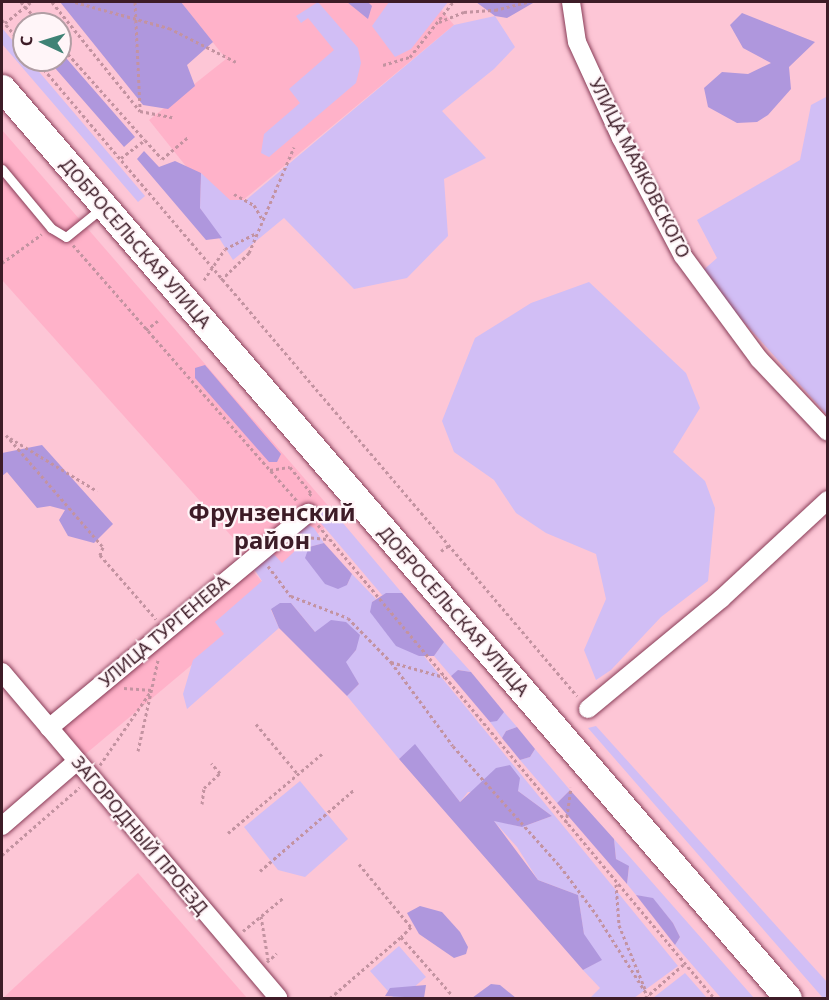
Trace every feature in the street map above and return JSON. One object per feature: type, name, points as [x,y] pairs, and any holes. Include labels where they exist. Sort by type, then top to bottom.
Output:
[{"type":"main road","name":"ДОБРОСЕЛЬСКАЯ УЛИЦА","points":[[2,88],[788,999]]},
{"type":"street","name":"УЛИЦА МАЯКОВСКОГО","points":[[571,2],[577,42],[683,256],[759,359],[828,432]]},
{"type":"street","points":[[588,710],[721,599],[828,500]]},
{"type":"street","name":"УЛИЦА ТУРГЕНЕВА","points":[[49,728],[195,604],[308,513]]},
{"type":"street","name":"ЗАГОРОДНЫЙ ПРОЕЗД","points":[[2,672],[278,999]]},
{"type":"street","points":[[2,826],[77,761]]},
{"type":"lane","points":[[2,169],[51,228],[66,237],[104,206]]},
{"type":"path","points":[[21,2],[30,12]]},
{"type":"path","points":[[3,21],[31,2]]},
{"type":"path","points":[[52,2],[140,111],[172,117]]},
{"type":"path","points":[[75,2],[137,16],[169,28],[236,62]]},
{"type":"path","points":[[135,2],[140,111]]},
{"type":"path","points":[[383,65],[410,57],[453,2]]},
{"type":"path","points":[[438,23],[464,12],[495,10],[527,2]]},
{"type":"path","points":[[72,58],[162,159],[188,137]]},
{"type":"path","points":[[47,72],[191,239],[213,271],[588,710]]},
{"type":"path","points":[[122,158],[145,140]]},
{"type":"path","points":[[221,280],[249,253],[294,147]]},
{"type":"path","points":[[234,194],[254,205],[262,221]]},
{"type":"path","points":[[2,263],[51,228]]},
{"type":"path","points":[[204,280],[213,271],[225,249],[258,232]]},
{"type":"path","points":[[66,237],[146,330],[270,470],[302,506],[311,493],[290,467],[270,470]]},
{"type":"path","points":[[146,330],[159,320]]},
{"type":"path","points":[[97,491],[6,435],[103,547],[100,555],[165,629]]},
{"type":"path","points":[[308,513],[714,999]]},
{"type":"path","points":[[441,551],[448,546]]},
{"type":"path","points":[[256,555],[291,596],[348,618],[391,662],[453,746],[560,866],[596,914],[646,997]]},
{"type":"path","points":[[391,662],[444,677]]},
{"type":"path","points":[[138,751],[152,690]]},
{"type":"path","points":[[256,724],[297,774]]},
{"type":"path","points":[[228,834],[323,753]]},
{"type":"path","points":[[202,804],[204,788],[220,773],[211,763]]},
{"type":"path","points":[[566,823],[572,787]]},
{"type":"path","points":[[260,871],[354,790]]},
{"type":"path","points":[[330,999],[411,927],[358,864]]},
{"type":"path","points":[[616,884],[619,925],[646,997]]},
{"type":"path","points":[[230,942],[284,898]]},
{"type":"path","points":[[261,916],[268,961]]},
{"type":"path","points":[[401,937],[451,994]]},
{"type":"path","points":[[646,997],[684,964]]},
{"type":"shaded area","points":[[60,2],[181,2],[213,42],[187,65],[195,86],[168,109],[143,105],[72,17],[72,12],[68,12]]},
{"type":"shaded area","points":[[181,2],[435,2],[454,25],[225,215],[149,120],[226,59]]},
{"type":"shaded area","points":[[318,2],[358,48],[361,63],[356,83],[269,157],[261,153],[264,134],[300,103],[289,89],[334,50],[308,18],[301,23],[296,16]]},
{"type":"shaded area","points":[[347,2],[368,2],[372,6],[368,19]]},
{"type":"shaded area","points":[[389,2],[448,2],[411,49],[395,57],[372,26]]},
{"type":"shaded area","points":[[476,2],[554,2],[533,3],[507,18],[495,16]]},
{"type":"shaded area","points":[[742,13],[815,42],[789,67],[791,89],[768,115],[757,122],[737,123],[708,107],[704,88],[722,72],[748,74],[771,63],[743,48],[730,25]]},
{"type":"shaded area","points":[[495,16],[515,47],[494,69],[442,111],[486,158],[444,179],[448,236],[407,278],[354,289],[284,218],[233,260],[200,208],[201,173],[230,200],[246,200],[454,25]]},
{"type":"shaded area","points":[[2,28],[12,40],[12,56],[2,44]]},
{"type":"shaded area","points":[[72,65],[135,137],[124,147],[58,72],[72,72]]},
{"type":"shaded area","points":[[26,72],[39,72],[145,196],[138,202]]},
{"type":"shaded area","points":[[827,90],[827,415],[700,273],[717,258],[697,220],[800,160],[811,105],[826,97]]},
{"type":"shaded area","points":[[2,130],[337,516],[269,578],[2,280]]},
{"type":"shaded area","points":[[144,151],[159,167],[175,161],[201,173],[200,208],[222,238],[206,240],[137,159]]},
{"type":"shaded area","points":[[589,282],[686,373],[700,408],[673,452],[705,481],[715,508],[708,581],[661,617],[611,670],[596,680],[584,650],[606,599],[596,554],[546,533],[516,513],[494,480],[454,452],[442,421],[475,338],[531,303]]},
{"type":"shaded area","points":[[205,365],[281,454],[277,462],[269,462],[195,378],[195,368]]},
{"type":"shaded area","points":[[42,445],[113,524],[94,543],[68,536],[59,520],[65,510],[50,506],[37,508],[7,472],[2,476],[2,453]]},
{"type":"shaded area","points":[[326,505],[402,593],[382,595],[314,515]]},
{"type":"shaded area","points":[[304,522],[314,528],[324,543],[309,547],[347,585],[352,574],[376,599],[372,602],[419,656],[424,656],[678,966],[634,998],[590,998],[600,988],[583,970],[601,960],[584,935],[578,895],[538,880],[517,847],[493,820],[522,827],[552,816],[518,791],[468,792],[460,802],[415,745],[399,759],[347,696],[359,684],[345,662],[356,650],[315,632],[291,603],[271,610],[279,628],[187,709],[183,694],[193,660],[224,634],[215,622],[262,581],[252,566],[270,550],[282,563],[298,548],[286,535]]},
{"type":"shaded area","points":[[324,543],[352,574],[347,585],[338,589],[325,584],[305,558],[309,547]]},
{"type":"shaded area","points":[[249,566],[274,596],[84,755],[59,725]]},
{"type":"shaded area","points":[[386,593],[402,593],[444,642],[434,656],[419,656],[396,646],[370,612],[372,602]]},
{"type":"shaded area","points":[[280,603],[291,603],[315,632],[331,620],[346,622],[360,635],[356,650],[346,662],[359,684],[347,696],[279,628],[271,609]]},
{"type":"shaded area","points":[[444,642],[471,672],[459,670],[451,676],[434,656]]},
{"type":"shaded area","points":[[458,670],[471,672],[504,712],[497,721],[490,722],[451,676]]},
{"type":"shaded area","points":[[504,712],[517,727],[506,731],[502,738],[490,722]]},
{"type":"shaded area","points":[[596,726],[827,982],[827,998],[823,998],[588,728]]},
{"type":"shaded area","points":[[517,727],[535,749],[530,757],[520,760],[502,738],[506,731]]},
{"type":"shaded area","points":[[415,744],[460,802],[496,768],[510,765],[520,778],[518,791],[552,816],[522,827],[494,821],[538,880],[578,895],[584,934],[602,960],[583,970],[399,759]]},
{"type":"shaded area","points":[[535,749],[570,790],[557,803],[520,760],[530,757]]},
{"type":"shaded area","points":[[300,781],[348,839],[305,877],[278,870],[244,827]]},
{"type":"shaded area","points":[[570,790],[614,839],[616,859],[629,866],[627,884],[557,803]]},
{"type":"shaded area","points":[[614,839],[754,998],[721,998],[675,945],[680,937],[673,923],[653,899],[636,895],[627,884],[629,867],[616,859]]},
{"type":"shaded area","points":[[138,873],[247,998],[3,998]]},
{"type":"shaded area","points":[[636,895],[653,898],[673,923],[680,937],[675,945]]},
{"type":"shaded area","points":[[420,906],[442,912],[460,932],[468,947],[466,954],[454,958],[419,934],[407,913]]},
{"type":"shaded area","points":[[399,946],[426,977],[401,998],[394,998],[370,971]]},
{"type":"shaded area","points":[[685,973],[707,998],[653,998]]},
{"type":"shaded area","points":[[491,984],[500,985],[516,998],[472,998]]},
{"type":"shaded area","points":[[426,985],[424,998],[385,996],[390,988]]},
{"type":"district","name":"Фрунзенский район","points":[[272,526]]}]
